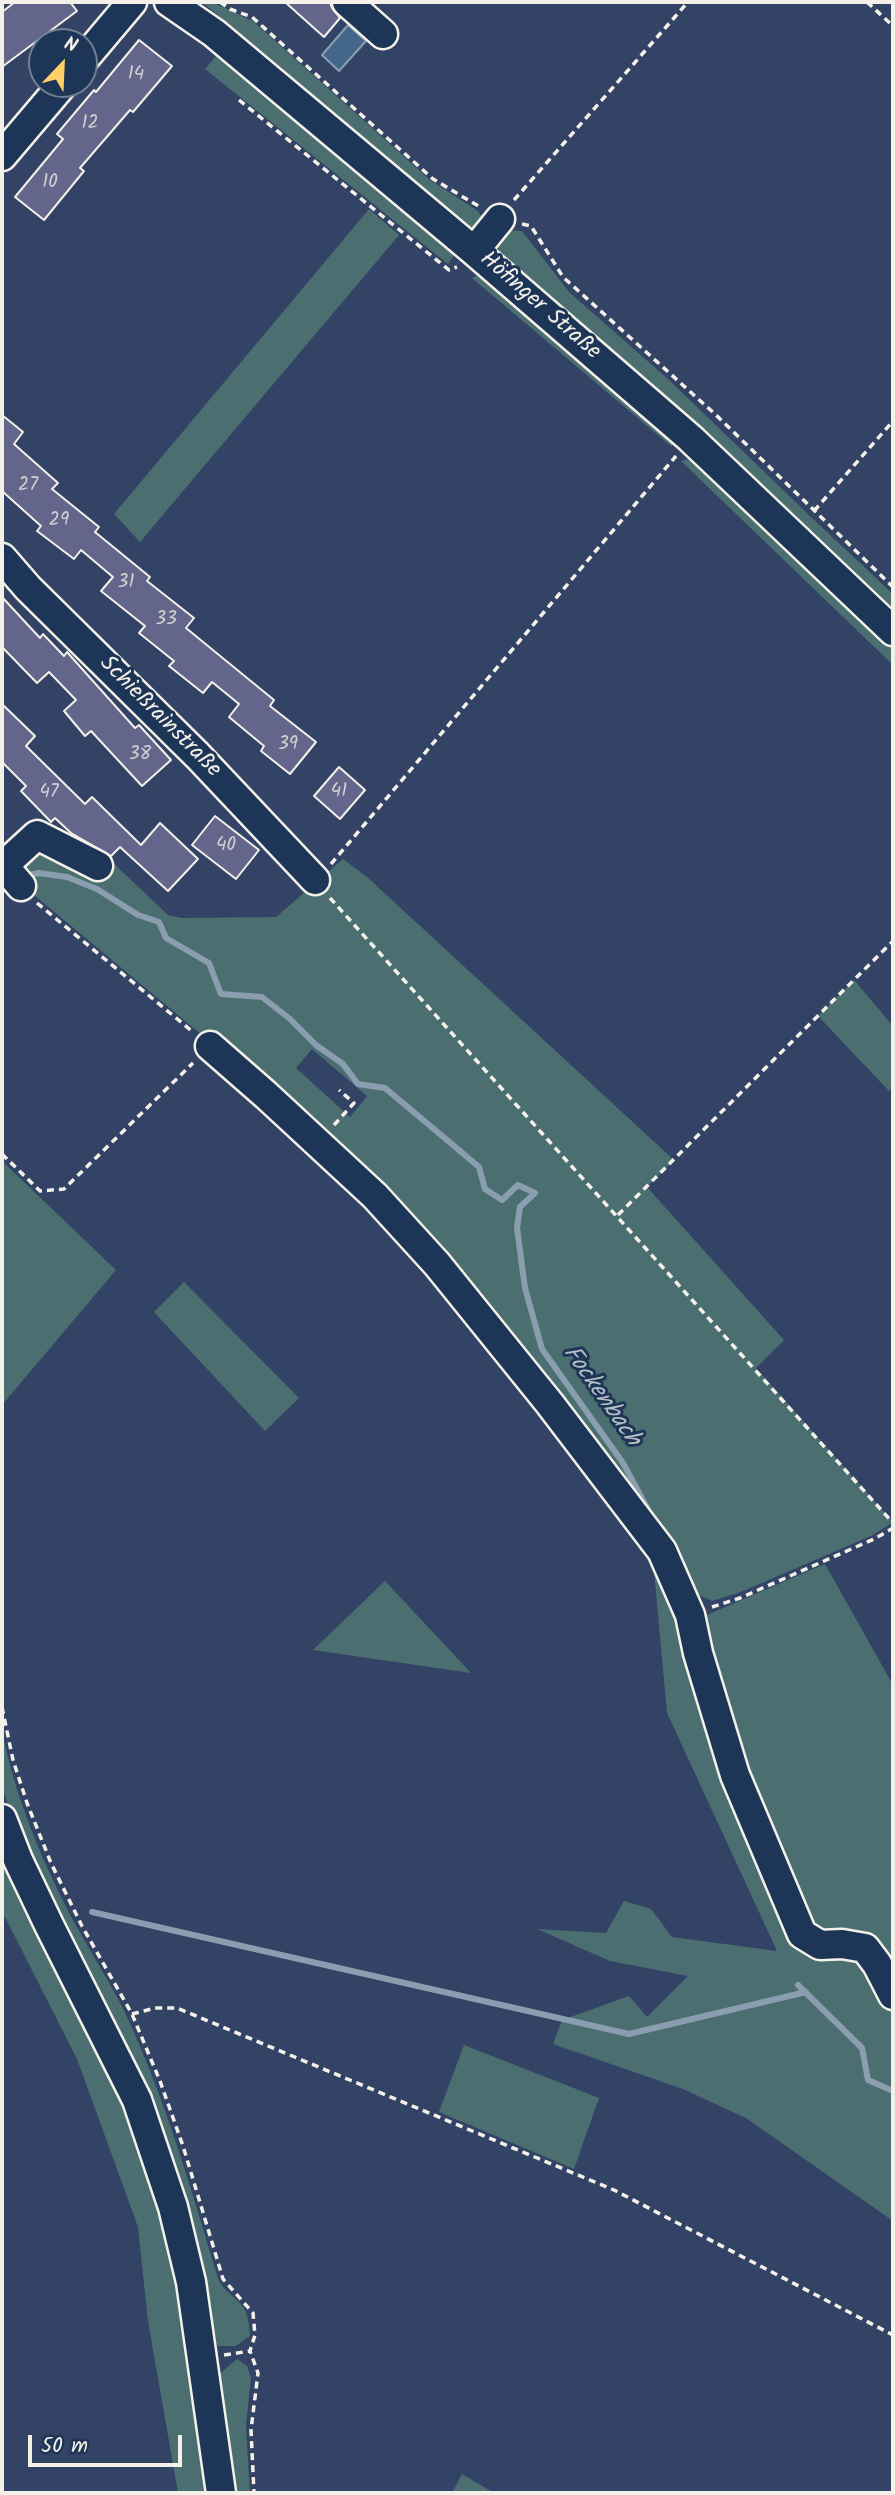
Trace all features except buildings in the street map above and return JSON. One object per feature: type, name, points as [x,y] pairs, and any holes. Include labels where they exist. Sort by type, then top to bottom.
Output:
[{"type":"street","points":[[98,42],[132,2]]},
{"type":"street","name":"Höfinger Straße","points":[[169,2],[214,33],[474,251],[690,438],[893,631]]},
{"type":"street","points":[[347,2],[383,34]]},
{"type":"street","points":[[2,156],[51,98]]},
{"type":"street","points":[[474,251],[500,219]]},
{"type":"street","name":"Schießrainstraße","points":[[2,558],[28,588],[198,756],[315,880]]},
{"type":"street","points":[[9,872],[13,857],[37,835],[98,866]]},
{"type":"street","points":[[210,1046],[375,1196],[437,1264],[550,1404],[662,1551],[690,1615],[698,1653],[735,1775],[802,1934],[820,1945],[842,1944],[865,1948],[877,1964],[893,1996]]},
{"type":"street","points":[[2,1819],[48,1925],[137,2100],[173,2207],[191,2281],[221,2493]]},
{"type":"path","points":[[220,2],[230,9],[252,16],[433,179],[500,219],[531,226],[563,277],[716,415],[893,587]]},
{"type":"path","points":[[526,184],[688,2]]},
{"type":"path","points":[[867,2],[893,26]]},
{"type":"path","points":[[240,100],[402,232]]},
{"type":"path","points":[[814,511],[893,421]]},
{"type":"path","points":[[339,857],[690,438]]},
{"type":"path","points":[[2,1154],[40,1191],[64,1189],[210,1046],[30,898],[9,872]]},
{"type":"path","points":[[315,880],[893,1525],[874,1539],[740,1598],[690,1615]]},
{"type":"path","points":[[618,1215],[893,941]]},
{"type":"path","points":[[318,1142],[354,1103],[339,1090]]},
{"type":"path","points":[[132,2014],[155,2008],[177,2008],[576,2173],[667,2216],[893,2335]]},
{"type":"path","points":[[250,2351],[258,2373],[251,2430],[254,2493]]},
{"type":"green space","points":[[202,2],[221,6],[253,21],[430,180],[478,211],[486,224],[470,230],[349,135],[285,71]]},
{"type":"green space","points":[[217,55],[455,254],[448,264],[205,69]]},
{"type":"green space","points":[[369,209],[399,235],[140,542],[114,514]]},
{"type":"green space","points":[[502,230],[522,231],[569,292],[668,379],[893,594],[893,618],[500,254],[496,241]]},
{"type":"green space","points":[[480,274],[673,437],[672,447],[472,278]]},
{"type":"green space","points":[[692,458],[893,646],[893,665],[681,461]]},
{"type":"green space","points":[[37,837],[102,869],[111,861],[168,915],[182,918],[276,917],[343,859],[367,877],[674,1160],[647,1187],[784,1340],[756,1368],[893,1522],[873,1535],[741,1592],[712,1601],[690,1591],[633,1506],[257,1081],[34,895],[27,886],[34,877],[14,857]],"holes":[[[312,1049],[367,1096],[350,1117],[296,1068]]]},
{"type":"green space","points":[[854,980],[893,1026],[893,1087],[889,1091],[818,1016]]},
{"type":"green space","points":[[2,1161],[116,1270],[2,1405]]},
{"type":"green space","points":[[184,1282],[299,1398],[265,1431],[154,1312]]},
{"type":"green space","points":[[652,1549],[742,1773],[702,1617],[825,1564],[893,1685],[893,2221],[746,2118],[683,2089],[553,2044],[562,2020],[629,1996],[647,2017],[688,1976],[610,1961],[537,1929],[606,1933],[624,1901],[651,1909],[672,1937],[777,1951],[667,1713]]},
{"type":"green space","points":[[385,1581],[471,1673],[313,1650]]},
{"type":"green space","points":[[2,1731],[14,1781],[41,1854],[75,1924],[121,2005],[154,2081],[218,2278],[247,2315],[250,2336],[236,2346],[218,2346],[211,2338],[202,2278],[8,1805],[2,1786]]},
{"type":"green space","points":[[2,1849],[91,2029],[132,2122],[149,2169],[178,2285],[209,2493],[178,2493],[148,2321],[138,2227],[77,2059],[5,1917],[2,1916]]},
{"type":"green space","points":[[464,2045],[599,2098],[574,2169],[439,2112]]},
{"type":"green space","points":[[237,2359],[247,2366],[251,2377],[246,2426],[250,2493],[232,2493],[216,2377]]},
{"type":"green space","points":[[462,2474],[494,2493],[452,2493]]},
{"type":"water","points":[[348,25],[366,41],[339,71],[322,55]]},
{"type":"waterway","name":"Fockenbach","points":[[24,876],[39,873],[67,877],[97,889],[138,915],[159,922],[166,938],[209,963],[221,994],[262,997],[290,1019],[316,1045],[343,1064],[358,1084],[385,1088],[479,1167],[485,1189],[502,1200],[518,1185],[535,1193],[520,1207],[517,1228],[525,1288],[542,1349],[623,1463],[652,1517]]},
{"type":"waterway","points":[[92,1912],[629,2034],[806,1992]]},
{"type":"waterway","name":"Fockenbach","points":[[798,1985],[862,2048],[868,2080],[893,2091]]}]
